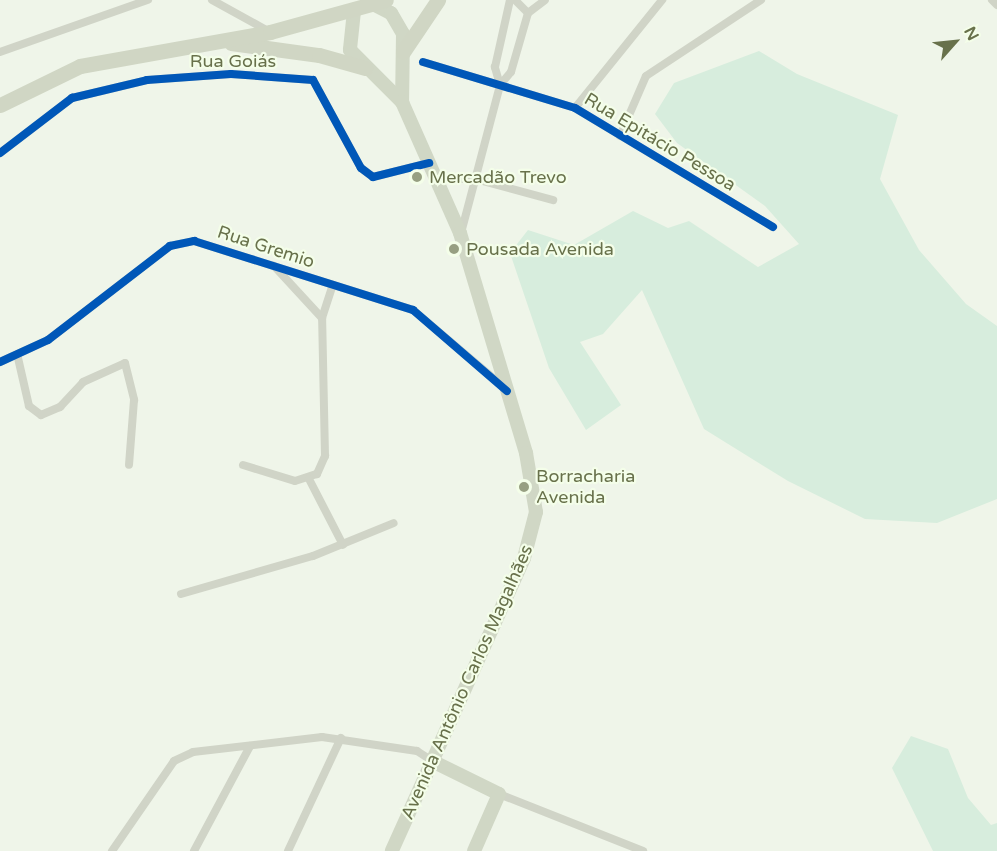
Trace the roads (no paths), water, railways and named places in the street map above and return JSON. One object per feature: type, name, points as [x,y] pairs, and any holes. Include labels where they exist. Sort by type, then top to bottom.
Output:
[{"type":"highway","points":[[403,52],[438,0]]},
{"type":"highway","points":[[0,105],[80,66],[270,32],[354,11],[380,2]]},
{"type":"highway","points":[[216,41],[319,55],[365,68]]},
{"type":"main road","points":[[380,2],[399,24],[403,52],[400,70],[402,102]]},
{"type":"main road","points":[[354,11],[350,50],[365,68],[380,77],[402,102]]},
{"type":"main road","points":[[380,77],[400,70]]},
{"type":"main road","name":"Avenida Antônio Carlos Magalhães","points":[[392,851],[434,762],[534,528],[532,478],[460,233],[402,102]]},
{"type":"main road","points":[[434,762],[499,794],[474,851]]},
{"type":"street","points":[[212,0],[270,32]]},
{"type":"street","points":[[500,85],[495,68],[510,0]]},
{"type":"street","points":[[515,0],[528,13]]},
{"type":"street","points":[[460,233],[500,85],[511,72],[528,13],[545,0]]},
{"type":"street","points":[[575,108],[662,0]]},
{"type":"street","points":[[620,136],[653,70],[761,0]]},
{"type":"street","points":[[992,0],[997,5]]},
{"type":"street","points":[[0,52],[142,1]]},
{"type":"street","name":"Rua Epitácio Pessoa","points":[[423,62],[575,108],[774,227]]},
{"type":"street","name":"Rua Goiás","points":[[0,153],[43,116],[88,93],[172,77],[242,74],[313,80],[362,168],[373,177],[429,163]]},
{"type":"street","points":[[436,179],[475,179],[553,200]]},
{"type":"street","name":"Rua Gremio","points":[[18,358],[180,242],[217,246],[413,310],[507,391]]},
{"type":"street","points":[[271,264],[322,318]]},
{"type":"street","points":[[243,465],[279,480],[309,479],[321,470],[325,456],[322,318],[333,285]]},
{"type":"street","points":[[0,362],[18,358],[29,406],[41,415],[60,407],[83,382],[125,363],[134,400],[129,465]]},
{"type":"street","points":[[309,479],[343,545]]},
{"type":"street","points":[[181,594],[343,545],[394,524]]},
{"type":"street","points":[[112,851],[174,761],[193,752],[341,738],[417,751],[434,762]]},
{"type":"street","points":[[288,851],[341,738]]},
{"type":"street","points":[[194,851],[250,746]]},
{"type":"street","points":[[499,794],[643,851]]},
{"type":"place","name":"Mercadão Trevo","points":[[417,177]]},
{"type":"place","name":"Pousada Avenida","points":[[454,249]]},
{"type":"place","name":"Borracharia Avenida","points":[[524,487]]}]
